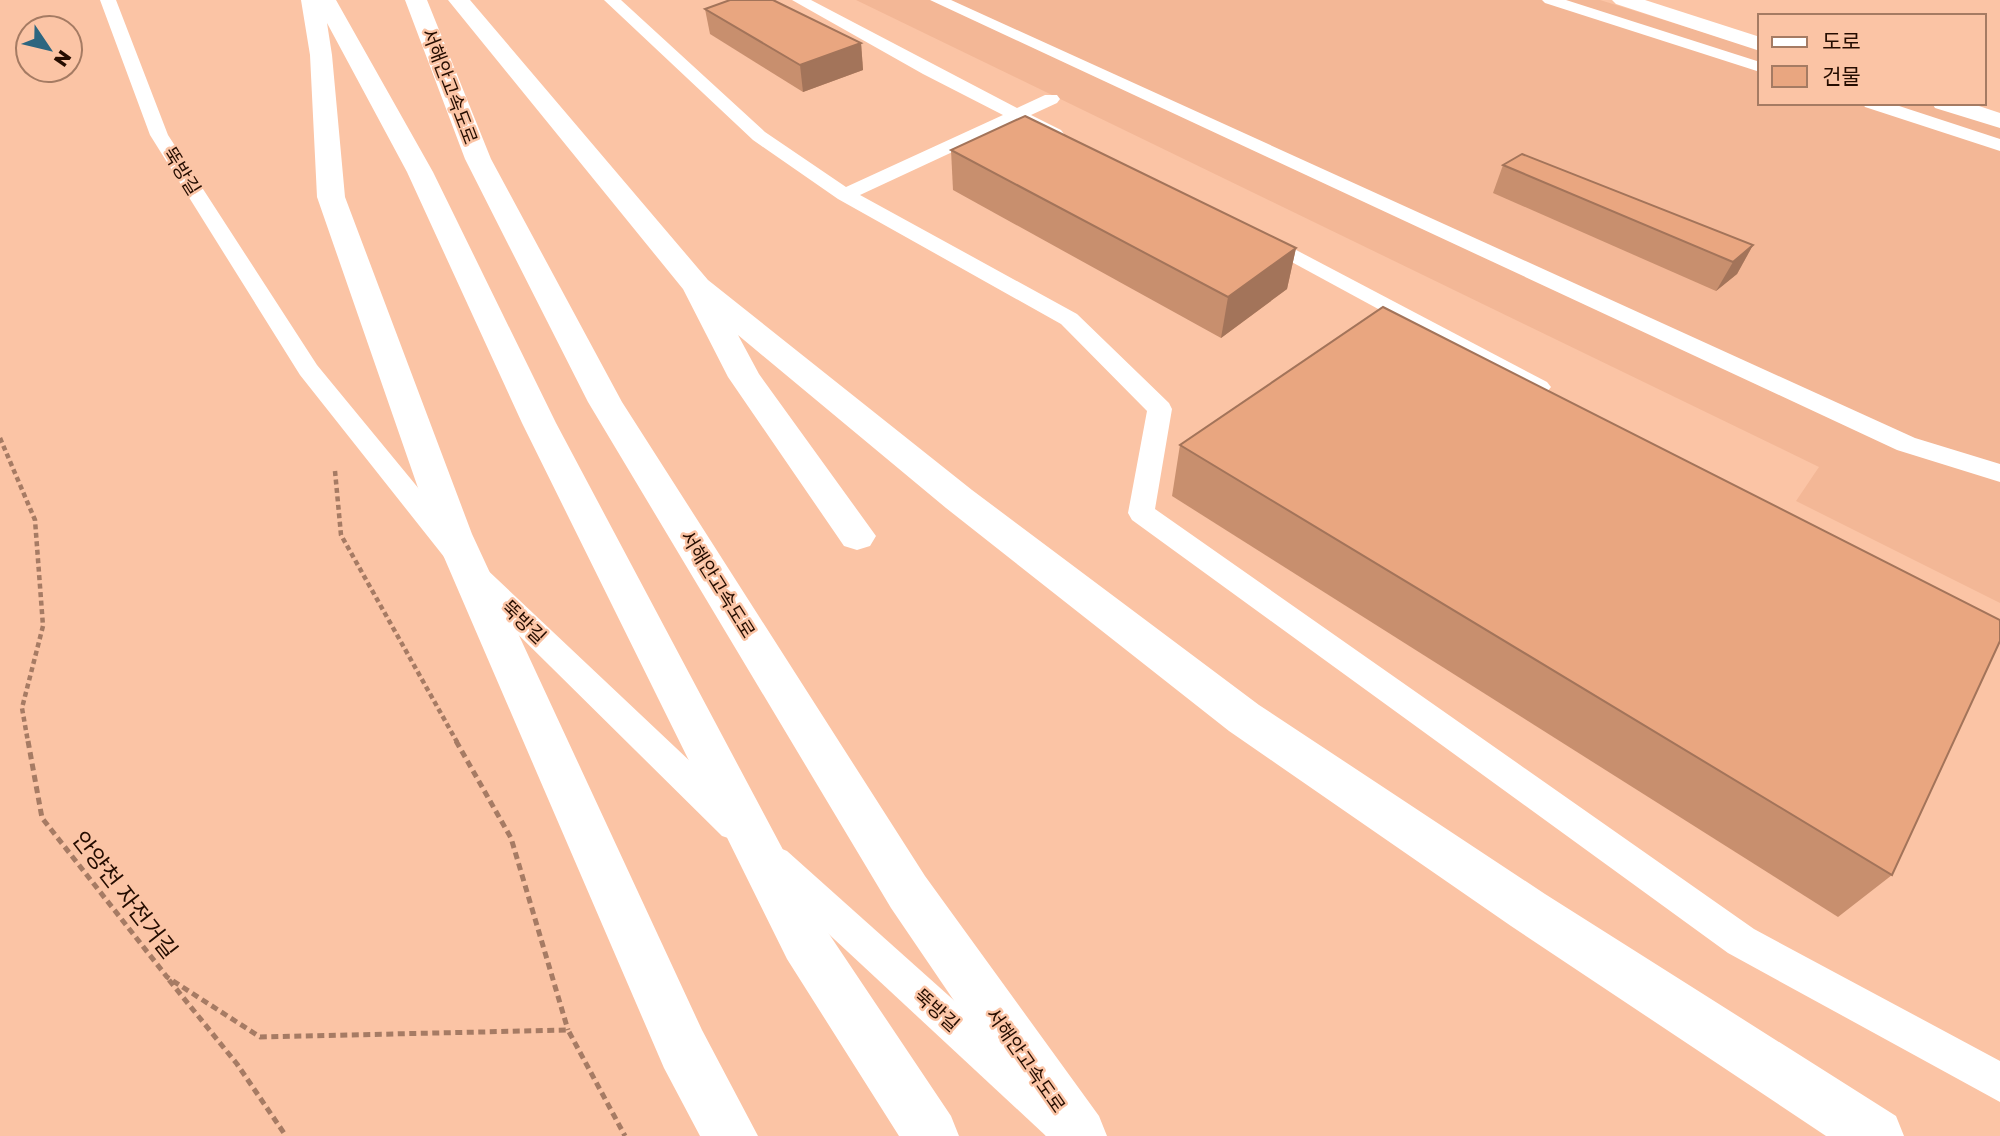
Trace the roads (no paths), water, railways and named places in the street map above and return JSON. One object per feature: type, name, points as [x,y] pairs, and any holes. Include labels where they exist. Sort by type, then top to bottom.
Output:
[{"type":"main road","points":[[312,0],[321,55],[331,197],[453,534],[683,1049],[730,1136]]},
{"type":"main road","points":[[325,0],[420,172],[539,423],[805,942],[931,1136]]},
{"type":"main road","name":"서해안고속도로","points":[[416,0],[478,159],[605,402],[908,892],[1077,1136]]},
{"type":"main road","points":[[460,0],[697,286],[960,499],[1244,718],[1528,910],[1876,1136]]},
{"type":"main road","points":[[1623,0],[1758,43]]},
{"type":"main road","points":[[1950,105],[2000,121]]},
{"type":"main road","points":[[697,286],[744,377],[857,536]]},
{"type":"lane","name":"뚝방길","points":[[108,0],[159,135],[308,370],[470,570],[738,829],[1077,1136]]},
{"type":"lane","points":[[612,0],[759,136],[845,195],[1069,319],[1160,409],[1141,513],[1741,941],[2000,1082]]},
{"type":"lane","points":[[800,0],[1077,145]]},
{"type":"lane","points":[[938,0],[1906,444],[2000,473]]},
{"type":"lane","points":[[1550,0],[1758,67]]},
{"type":"lane","points":[[845,195],[1051,99]]},
{"type":"lane","points":[[1877,105],[2000,145]]},
{"type":"lane","points":[[1246,230],[1562,399]]}]
